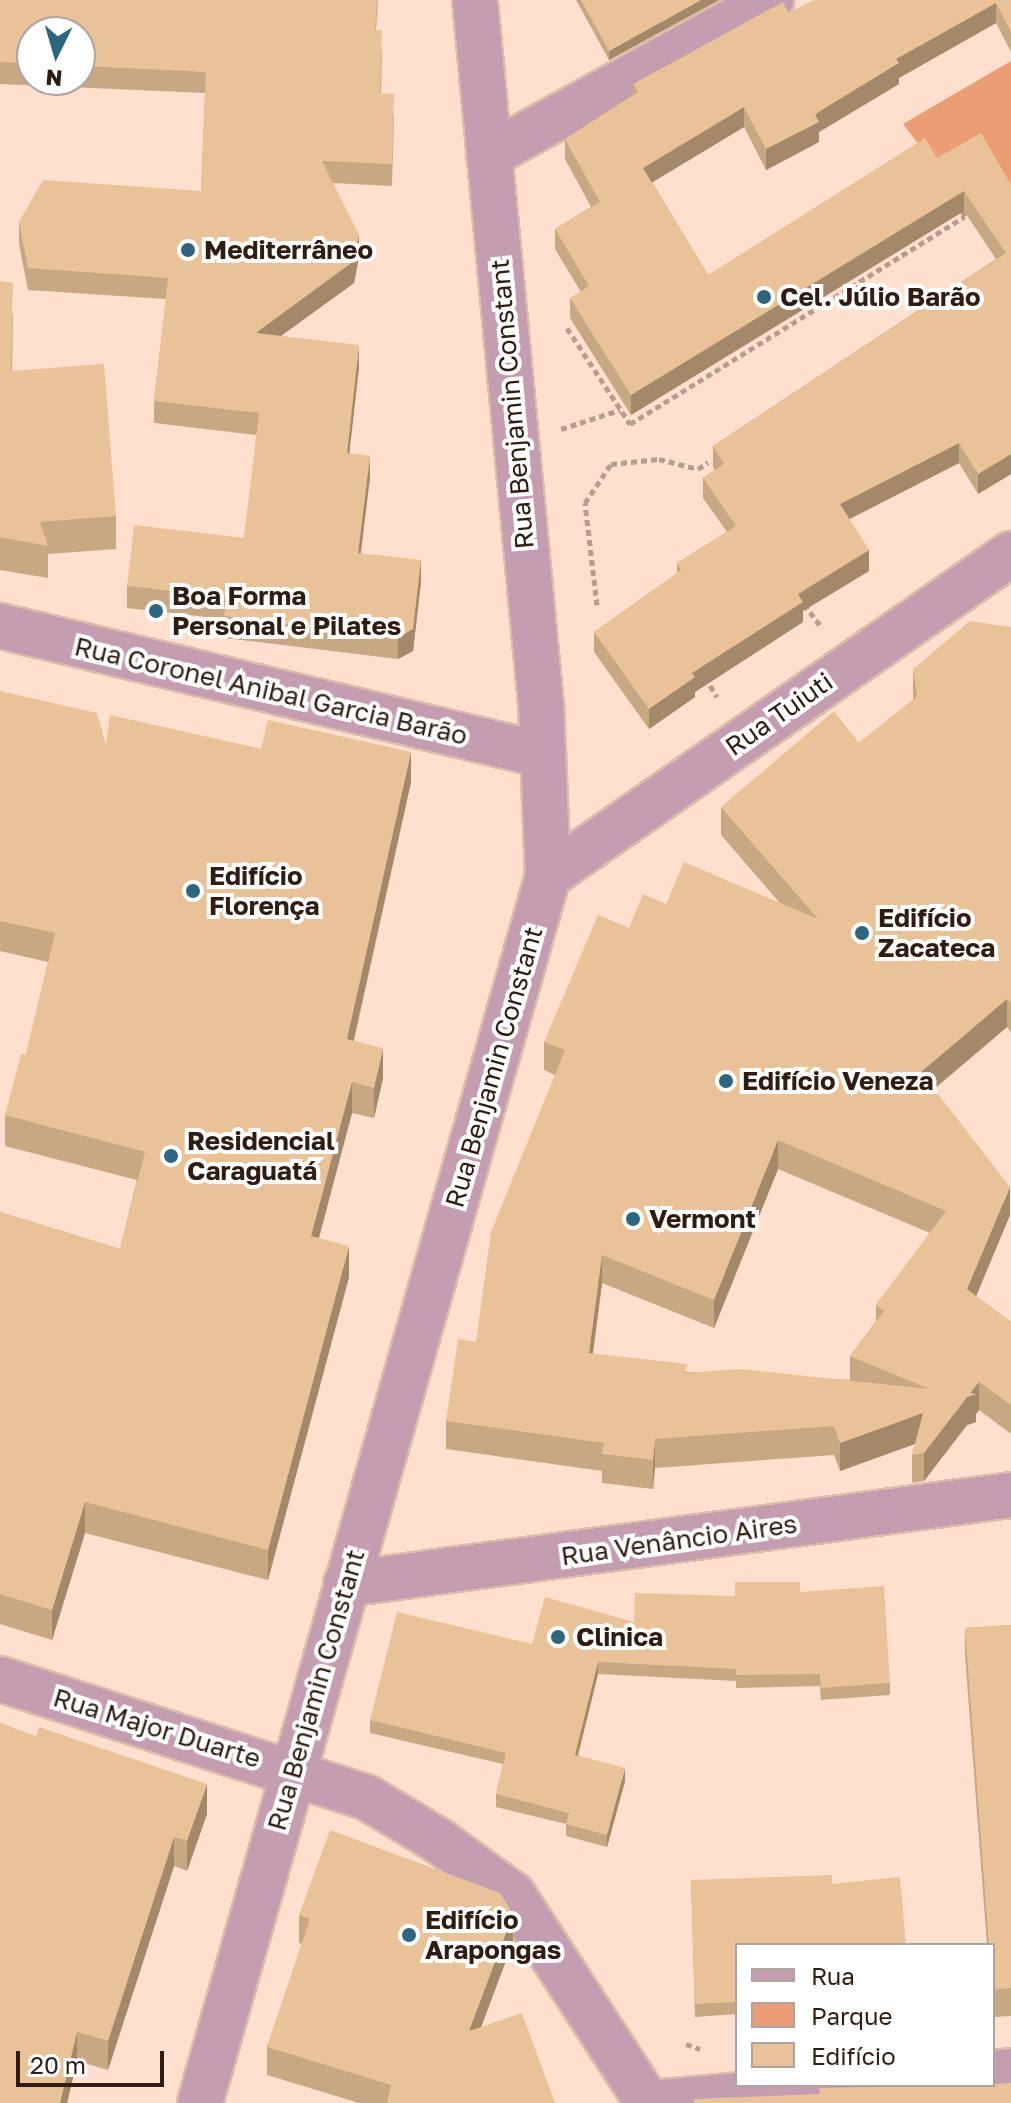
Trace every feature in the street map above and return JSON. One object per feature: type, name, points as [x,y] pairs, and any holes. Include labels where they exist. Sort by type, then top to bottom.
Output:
[{"type":"street","name":"Rua Benjamin Constant","points":[[200,2103],[548,876],[543,755],[475,0]]},
{"type":"street","points":[[489,155],[771,0]]},
{"type":"street","name":"Rua Tuiuti","points":[[548,876],[1011,554]]},
{"type":"street","name":"Rua Coronel Anibal Garcia Barão","points":[[0,626],[543,755]]},
{"type":"street","name":"Rua Venâncio Aires","points":[[346,1584],[1011,1495]]},
{"type":"street","name":"Rua Major Duarte","points":[[0,1679],[366,1797],[513,1895],[649,2103]]},
{"type":"street","points":[[649,2103],[831,2087]]},
{"type":"path","points":[[567,328],[630,424],[965,216],[962,210]]},
{"type":"path","points":[[567,426],[620,410]]},
{"type":"path","points":[[597,605],[585,503],[611,464],[659,459],[698,469],[708,462]]},
{"type":"path","points":[[798,595],[822,629]]},
{"type":"path","points":[[701,671],[717,697]]},
{"type":"green space","points":[[1011,61],[1011,197],[942,175],[903,124]]},
{"type":"building","points":[[0,0],[377,0],[375,30],[382,30],[380,93],[394,94],[392,164],[322,161],[359,235],[354,261],[256,333],[359,345],[347,453],[370,456],[358,553],[421,560],[413,629],[398,638],[224,616],[228,597],[127,586],[134,525],[244,538],[259,413],[154,401],[168,278],[28,268],[19,222],[43,180],[201,191],[206,72],[96,67],[96,16],[16,16],[16,63],[0,62]]},
{"type":"building","points":[[581,0],[701,0],[609,51]]},
{"type":"building","points":[[814,0],[1011,0],[1011,32],[996,3],[896,59],[899,63],[815,114],[819,122],[766,149],[744,107],[643,168],[708,275],[925,138],[937,158],[981,133],[1011,185],[1011,454],[978,474],[959,443],[840,504],[869,550],[798,594],[803,602],[692,673],[695,677],[649,709],[594,632],[681,570],[677,563],[736,526],[703,478],[724,464],[713,446],[1006,253],[964,191],[631,395],[570,298],[589,286],[555,229],[600,202],[565,139],[638,92],[633,84],[783,2],[789,13]]},
{"type":"building","points":[[0,281],[13,283],[11,371],[104,364],[116,516],[40,522],[48,546],[0,537]]},
{"type":"building","points":[[970,621],[1011,627],[1011,1004],[1007,999],[921,1072],[1010,1187],[967,1289],[1011,1322],[1011,1405],[979,1382],[970,1393],[976,1394],[967,1397],[924,1453],[912,1455],[923,1413],[840,1443],[834,1426],[655,1439],[653,1460],[602,1454],[604,1443],[446,1421],[458,1339],[476,1342],[491,1232],[565,1050],[544,1042],[598,915],[629,928],[643,894],[666,904],[684,862],[818,919],[721,807],[834,711],[859,743],[917,696],[913,669]],"holes":[[[778,1140],[946,1211],[876,1305],[884,1311],[850,1356],[929,1389],[740,1369],[684,1373],[688,1364],[589,1353],[602,1255],[714,1300]]]},
{"type":"building","points":[[0,691],[97,713],[106,745],[110,715],[261,749],[268,720],[411,752],[347,1039],[383,1048],[374,1088],[352,1082],[311,1236],[349,1246],[268,1550],[85,1502],[52,1610],[0,1594],[0,1212],[120,1249],[145,1152],[5,1115],[21,1054],[26,1055],[55,933],[0,921]]},
{"type":"building","points":[[735,1582],[800,1582],[800,1592],[884,1586],[890,1683],[821,1688],[820,1674],[736,1675],[736,1669],[598,1662],[575,1755],[625,1768],[607,1835],[566,1824],[569,1813],[496,1794],[506,1753],[370,1720],[397,1612],[532,1644],[545,1597],[634,1622],[635,1593],[735,1596]]},
{"type":"building","points":[[1011,1625],[1011,1988],[995,1990],[995,1943],[989,1943],[965,1628]]},
{"type":"building","points":[[0,1723],[36,1736],[39,1727],[207,1784],[187,1841],[174,1837],[108,2041],[77,2032],[60,2103],[0,2103]]},
{"type":"building","points":[[330,1830],[500,1893],[513,1914],[469,2031],[522,2013],[555,2103],[387,2103],[391,2085],[267,2047],[310,1919],[299,1915]]},
{"type":"building","points":[[832,1875],[832,1884],[900,1877],[906,1943],[735,1943],[735,2002],[695,2004],[691,1880]]},
{"type":"building","points":[[1011,2083],[1011,2103],[694,2103],[694,2099],[820,2094],[819,2088],[995,2087],[995,2084]]},
{"type":"place","name":"Mediterrâneo","points":[[188,250]]},
{"type":"place","name":"Cel. Júlio Barão","points":[[764,297]]},
{"type":"place","name":"Boa Forma Personal e Pilates","points":[[156,611]]},
{"type":"place","name":"Edifício Florença","points":[[193,891]]},
{"type":"place","name":"Edifício Zacateca","points":[[862,933]]},
{"type":"place","name":"Edifício Veneza","points":[[726,1081]]},
{"type":"place","name":"Residencial Caraguatá","points":[[171,1156]]},
{"type":"place","name":"Vermont","points":[[633,1219]]},
{"type":"place","name":"Clinica","points":[[558,1637]]},
{"type":"place","name":"Edifício Arapongas","points":[[409,1935]]}]
